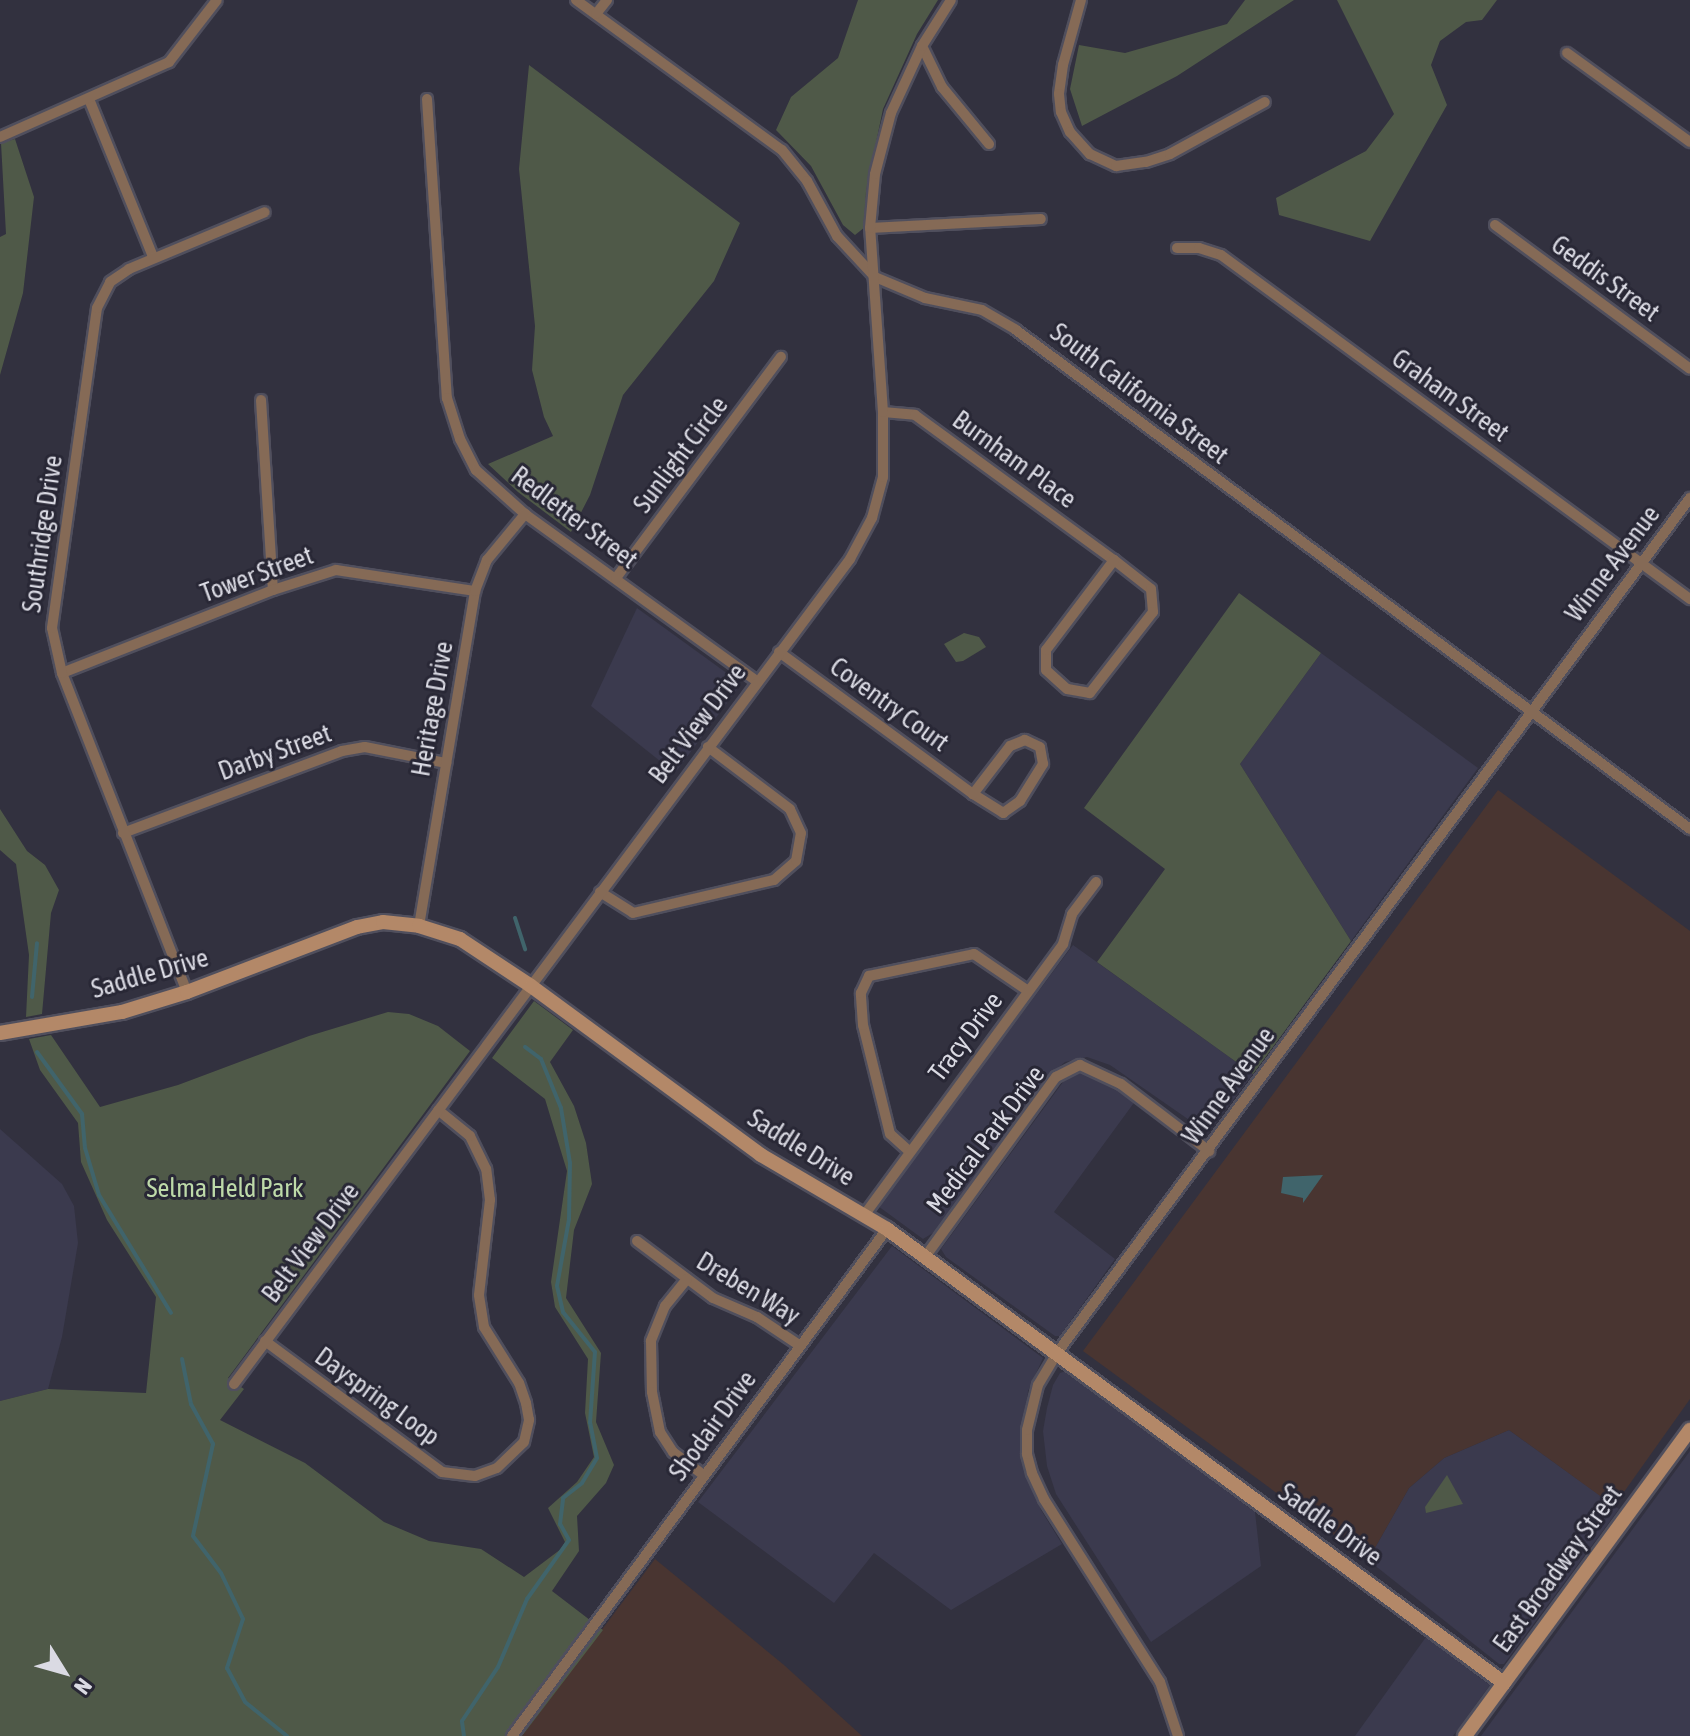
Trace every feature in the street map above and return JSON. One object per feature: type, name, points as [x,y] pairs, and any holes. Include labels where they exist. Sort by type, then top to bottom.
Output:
[{"type":"street","points":[[0,137],[169,62],[217,0]]},
{"type":"street","name":"South California Street","points":[[576,0],[782,150],[807,181],[837,236],[875,277],[925,298],[982,310],[1016,330],[1690,829]]},
{"type":"street","points":[[596,14],[607,0]]},
{"type":"street","name":"Belt View Drive","points":[[234,1384],[850,559],[872,518],[883,477],[883,412],[870,228],[875,174],[891,113],[922,46],[951,0]]},
{"type":"street","points":[[1081,0],[1063,65],[1059,94],[1061,112],[1079,144],[1102,160],[1116,166],[1146,162],[1170,154],[1265,102]]},
{"type":"street","points":[[922,46],[942,87],[989,144]]},
{"type":"street","points":[[1567,53],[1690,142]]},
{"type":"street","points":[[89,99],[153,257]]},
{"type":"street","name":"Redletter Street","points":[[427,99],[447,398],[460,439],[476,470],[525,514],[758,682]]},
{"type":"street","name":"Southridge Drive","points":[[187,992],[62,673],[52,628],[97,308],[110,282],[153,257],[265,212]]},
{"type":"street","points":[[870,228],[1041,219]]},
{"type":"street","name":"Geddis Street","points":[[1495,225],[1690,369]]},
{"type":"street","name":"Graham Street","points":[[1177,248],[1199,248],[1221,255],[1690,599]]},
{"type":"street","name":"Sunlight Circle","points":[[616,578],[781,357]]},
{"type":"street","points":[[261,400],[273,590]]},
{"type":"street","name":"Burnham Place","points":[[883,412],[915,415],[1114,560],[1151,589],[1153,612],[1090,693],[1067,689],[1046,670],[1046,650],[1114,560]]},
{"type":"street","name":"Winne Avenue","points":[[1178,1736],[1160,1682],[1044,1499],[1032,1473],[1027,1454],[1030,1413],[1038,1385],[1057,1353],[1690,498]]},
{"type":"street","name":"Heritage Drive","points":[[419,926],[475,591],[487,560],[525,514]]},
{"type":"street","name":"Tower Street","points":[[62,673],[273,590],[336,570],[475,591]]},
{"type":"street","name":"Coventry Court","points":[[779,652],[973,794],[1003,813],[1020,801],[1043,764],[1040,747],[1025,740],[1010,746],[973,794]]},
{"type":"street","name":"Darby Street","points":[[123,833],[342,751],[365,747],[446,763]]},
{"type":"street","points":[[600,892],[633,913],[774,880],[796,861],[801,833],[790,809],[708,747]]},
{"type":"street","name":"Tracy Drive","points":[[865,1214],[1063,944],[1072,914],[1096,882]]},
{"type":"street","name":"Saddle Drive","points":[[0,1033],[122,1012],[187,992],[357,927],[383,922],[419,926],[460,939],[531,986],[761,1155],[887,1229],[1504,1683]]},
{"type":"street","points":[[909,1151],[890,1134],[863,1025],[861,993],[869,976],[974,954],[1028,991]]},
{"type":"street","name":"Medical Park Drive","points":[[925,1257],[1056,1077],[1080,1065],[1121,1084],[1209,1151]]},
{"type":"street","name":"Dayspring Loop","points":[[265,1341],[442,1472],[475,1476],[497,1468],[524,1442],[529,1420],[526,1403],[519,1383],[484,1327],[479,1295],[490,1200],[486,1169],[470,1136],[438,1110]]},
{"type":"street","name":"Shodair Drive","points":[[512,1736],[887,1229]]},
{"type":"street","name":"Dreben Way","points":[[637,1241],[713,1298],[757,1317],[799,1345]]},
{"type":"street","points":[[687,1279],[665,1306],[651,1341],[652,1392],[660,1432],[673,1452],[704,1475]]},
{"type":"street","name":"East Broadway Street","points":[[1465,1736],[1690,1430]]},
{"type":"shaded area","points":[[637,608],[739,682],[738,688],[675,773],[591,706]]},
{"type":"shaded area","points":[[1321,653],[1478,768],[1351,941],[1240,764]]},
{"type":"shaded area","points":[[1498,790],[1690,931],[1690,1399],[1614,1506],[1509,1430],[1444,1458],[1409,1488],[1368,1560],[1083,1351]]},
{"type":"shaded area","points":[[1073,945],[1253,1074],[1208,1133],[1110,1065],[1087,1057],[1065,1062],[1053,1072],[936,1231],[923,1239],[878,1206]]},
{"type":"shaded area","points":[[1087,1071],[1101,1076],[1136,1100],[1054,1212],[1115,1259],[1060,1336],[1055,1336],[946,1257],[941,1249],[1063,1082],[1073,1074]]},
{"type":"shaded area","points":[[0,1129],[62,1184],[74,1206],[78,1243],[62,1337],[48,1389],[0,1401]]},
{"type":"shaded area","points":[[1323,1175],[1303,1203],[1303,1198],[1281,1193],[1283,1177]]},
{"type":"shaded area","points":[[892,1246],[1043,1358],[1028,1391],[1022,1459],[1041,1510],[1062,1544],[951,1610],[874,1553],[834,1603],[698,1502]]},
{"type":"shaded area","points":[[1066,1371],[1255,1512],[1261,1566],[1151,1642],[1056,1494],[1047,1466],[1043,1431],[1047,1408],[1053,1385],[1060,1373]]},
{"type":"shaded area","points":[[1509,1430],[1619,1509],[1504,1664],[1499,1664],[1368,1560],[1409,1488],[1444,1458]]},
{"type":"shaded area","points":[[1690,1451],[1690,1736],[1481,1736]]},
{"type":"shaded area","points":[[655,1559],[784,1665],[862,1736],[522,1736]]},
{"type":"shaded area","points":[[1426,1637],[1490,1685],[1453,1736],[1355,1736]]},
{"type":"green space","points":[[858,0],[938,0],[917,34],[883,109],[866,191],[865,227],[855,235],[843,225],[811,166],[776,130],[791,97],[838,58]]},
{"type":"green space","points":[[1245,0],[1294,0],[1177,76],[1082,126],[1070,89],[1079,45],[1125,53],[1227,24]]},
{"type":"green space","points":[[1337,0],[1497,0],[1482,20],[1466,22],[1440,41],[1431,65],[1447,105],[1370,241],[1279,215],[1276,198],[1366,151],[1394,114]]},
{"type":"green space","points":[[529,65],[740,223],[714,281],[623,395],[590,495],[571,532],[518,492],[488,464],[553,436],[544,417],[532,370],[535,326],[519,169]]},
{"type":"green space","points":[[15,139],[34,197],[23,293],[0,375],[0,237],[6,234],[1,143]]},
{"type":"green space","points":[[1239,593],[1321,653],[1240,764],[1351,941],[1253,1074],[1097,962],[1165,869],[1084,808]]},
{"type":"green space","points":[[964,633],[979,637],[986,647],[956,662],[944,644]]},
{"type":"green space","points":[[0,809],[27,851],[45,865],[59,890],[51,913],[42,1014],[26,1017],[29,955],[16,864],[0,850]]},
{"type":"green space","name":"Selma Held Park","points":[[534,1001],[573,1030],[550,1062],[574,1106],[586,1143],[592,1184],[574,1230],[566,1298],[601,1353],[596,1422],[614,1465],[606,1483],[577,1516],[579,1551],[552,1591],[603,1630],[522,1736],[0,1736],[0,1401],[48,1389],[146,1393],[156,1297],[107,1220],[81,1162],[78,1123],[40,1070],[29,1039],[51,1035],[100,1107],[178,1085],[309,1036],[388,1012],[409,1014],[438,1026],[470,1051],[228,1378],[244,1389],[220,1420],[305,1463],[384,1522],[429,1541],[481,1549],[524,1577],[561,1549],[565,1542],[548,1508],[577,1482],[594,1457],[585,1413],[588,1359],[555,1307],[551,1282],[567,1171],[545,1099],[492,1058]]},
{"type":"green space","points":[[1447,1475],[1463,1504],[1426,1513],[1425,1507]]},
{"type":"waterway","points":[[515,918],[525,949]]},
{"type":"waterway","points":[[32,997],[37,943]]},
{"type":"waterway","points":[[464,1736],[462,1721],[498,1667],[527,1599],[569,1540],[560,1524],[563,1498],[582,1483],[597,1458],[590,1423],[595,1352],[563,1312],[557,1286],[569,1219],[570,1163],[561,1108],[541,1059],[525,1047]]},
{"type":"waterway","points":[[37,1052],[82,1114],[85,1148],[99,1195],[171,1313]]},
{"type":"waterway","points":[[182,1359],[191,1404],[213,1444],[193,1536],[221,1573],[243,1619],[227,1668],[245,1702],[287,1736]]}]
